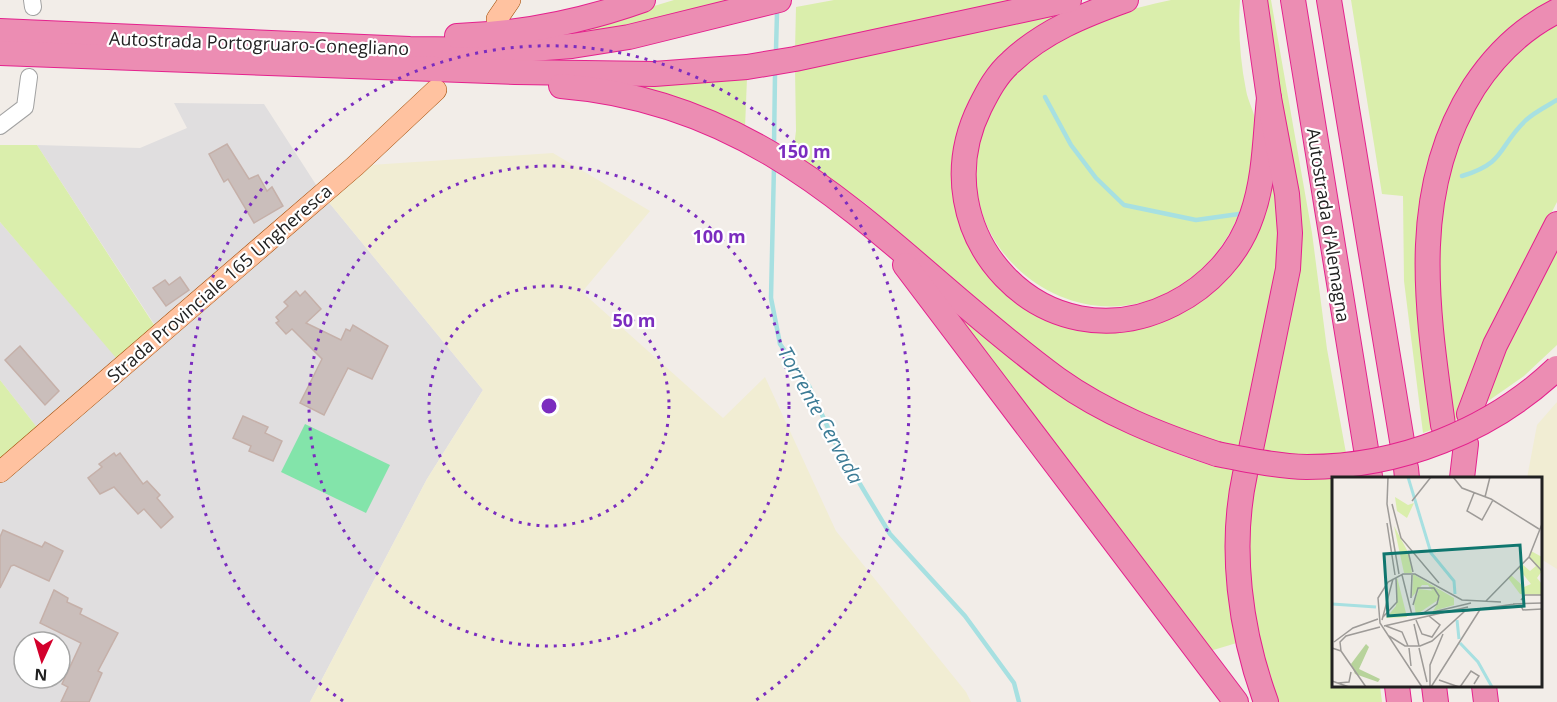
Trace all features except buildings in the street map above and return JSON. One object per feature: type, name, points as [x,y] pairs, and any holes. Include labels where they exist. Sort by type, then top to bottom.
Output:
[{"type":"highway","points":[[107,36],[164,31],[327,37],[474,35],[568,22],[643,0]]},
{"type":"highway","name":"Autostrada Portogruaro-Conegliano","points":[[0,31],[410,49],[518,50],[572,46],[629,37],[779,0]]},
{"type":"highway","points":[[260,64],[654,74],[747,67],[795,59],[1069,0]]},
{"type":"highway","points":[[1126,0],[1059,27],[1031,45],[1009,63],[989,89],[971,125],[965,152],[964,183],[971,219],[984,250],[1008,282],[1038,303],[1073,318],[1112,322],[1150,316],[1190,296],[1212,279],[1237,246],[1251,218],[1260,189],[1269,98]]},
{"type":"highway","points":[[1251,448],[1288,269],[1290,233],[1287,194],[1269,98],[1255,0]]},
{"type":"highway","name":"Autostrada d'Alemagna","points":[[1293,0],[1366,449]]},
{"type":"highway","name":"Autostrada d'Alemagna","points":[[1329,0],[1402,441]]},
{"type":"highway","points":[[1443,425],[1430,331],[1427,281],[1433,193],[1443,148],[1458,113],[1484,73],[1510,43],[1539,20],[1557,11]]},
{"type":"highway","name":"Autostrada Portogruaro-Conegliano","points":[[0,53],[260,64]]},
{"type":"highway","points":[[260,64],[582,88],[645,101],[708,120],[795,167],[880,231],[1057,379],[1103,408],[1147,430],[1217,454],[1262,463],[1306,467],[1351,465],[1411,451],[1453,438],[1496,417],[1537,388],[1557,368]]},
{"type":"highway","points":[[1469,414],[1495,345],[1557,224]]},
{"type":"highway","points":[[880,231],[1236,702]]},
{"type":"highway","points":[[1452,477],[1457,448],[1462,477]]},
{"type":"highway","points":[[1245,474],[1239,529],[1239,589],[1250,651],[1266,702]]},
{"type":"highway","points":[[1397,687],[1400,702]]},
{"type":"highway","points":[[1434,687],[1436,702]]},
{"type":"highway","points":[[1484,687],[1486,702]]},
{"type":"main road","points":[[497,19],[510,0]]},
{"type":"main road","name":"Strada Provinciale 165 Ungheresca","points":[[0,472],[355,166],[436,90]]},
{"type":"street","points":[[0,126],[25,107],[29,77]]},
{"type":"shaded area","points":[[174,103],[264,104],[322,194],[483,390],[427,479],[310,702],[0,702],[0,472],[43,435],[0,380],[0,222],[123,365],[160,333],[37,145],[140,148],[187,128]]},
{"type":"shaded area","points":[[553,153],[650,211],[582,292],[723,418],[765,377],[836,531],[966,692],[971,702],[310,702],[427,479],[483,390],[322,194],[355,166]]},
{"type":"shaded area","points":[[1557,402],[1557,569],[1542,560],[1542,477],[1527,477],[1537,425]]},
{"type":"green space","points":[[674,0],[742,0],[596,36],[558,35]]},
{"type":"green space","points":[[834,0],[1044,0],[795,51],[796,7]]},
{"type":"green space","points":[[1171,0],[1240,0],[1239,34],[1242,68],[1256,133],[1254,160],[1245,196],[1228,237],[1220,249],[1189,280],[1176,288],[1142,303],[1107,306],[1073,301],[1041,286],[1014,265],[993,237],[980,205],[976,168],[979,132],[987,113],[1003,88],[1045,47],[1092,23],[1123,12]]},
{"type":"green space","points":[[1264,0],[1271,0],[1312,233],[1327,349],[1346,453],[1303,455],[1257,453],[1294,289]]},
{"type":"green space","points":[[1351,0],[1557,0],[1535,14],[1432,157],[1436,428],[1423,433],[1404,281],[1403,196],[1382,194]]},
{"type":"green space","points":[[1065,12],[964,125],[981,254],[1067,318],[1196,296],[1270,176],[1277,174],[1280,265],[1241,450],[1166,427],[1089,389],[991,314],[865,203],[793,155],[796,131],[795,68]]},
{"type":"green space","points":[[1557,25],[1557,202],[1494,324],[1460,418],[1450,422],[1438,320],[1438,200],[1465,121],[1501,70],[1523,47]]},
{"type":"green space","points":[[747,78],[745,128],[638,93],[642,86]]},
{"type":"green space","points":[[0,145],[37,145],[160,334],[123,366],[0,222]]},
{"type":"green space","points":[[1557,238],[1557,345],[1524,376],[1481,406],[1481,398]]},
{"type":"green space","points":[[959,307],[1056,382],[1125,428],[1161,447],[1199,462],[1238,471],[1240,642],[1210,651],[953,312]]},
{"type":"green space","points":[[0,380],[43,435],[0,472]]},
{"type":"green space","points":[[305,424],[390,465],[366,513],[281,472]]},
{"type":"green space","points":[[1253,473],[1348,473],[1349,477],[1332,477],[1332,687],[1380,687],[1382,702],[1276,702],[1256,639],[1246,555]]},
{"type":"waterway","name":"Torrente Cervada","points":[[776,50],[777,13]]},
{"type":"waterway","name":"Torrente Cervada","points":[[774,146],[775,75]]},
{"type":"waterway","points":[[1045,97],[1071,145],[1096,178],[1124,205],[1196,220],[1239,214]]},
{"type":"waterway","points":[[1462,176],[1494,160],[1525,121],[1557,100]]},
{"type":"waterway","name":"Torrente Cervada","points":[[774,166],[771,298],[780,344],[809,386],[833,439],[890,534],[965,616],[1014,683],[1019,702]]}]
